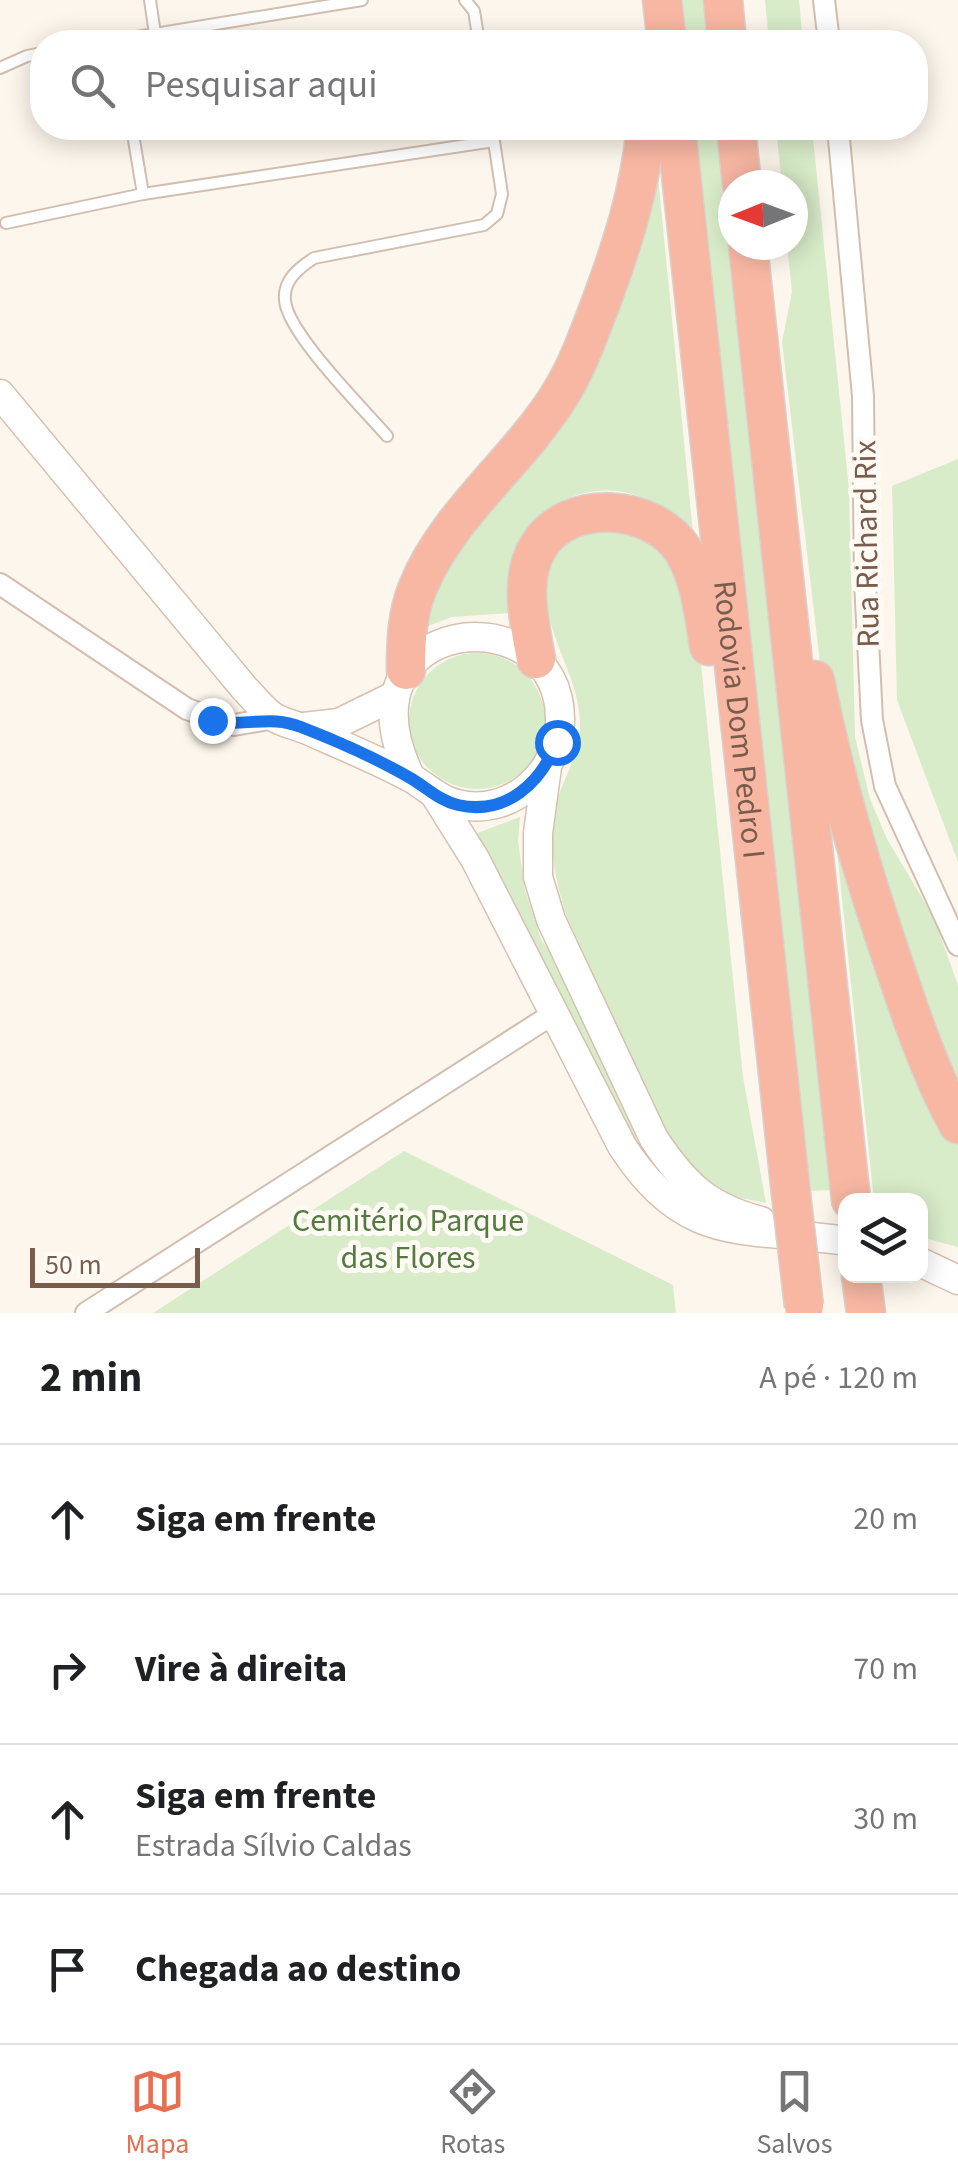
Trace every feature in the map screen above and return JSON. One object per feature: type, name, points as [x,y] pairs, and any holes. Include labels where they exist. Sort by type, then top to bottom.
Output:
[{"type":"highway","points":[[650,0],[650,30]]},
{"type":"highway","points":[[662,0],[665,30]]},
{"type":"highway","points":[[723,0],[726,30]]},
{"type":"highway","points":[[400,683],[417,588],[459,522],[560,396],[581,357],[626,235],[638,191],[644,140]]},
{"type":"highway","name":"Rodovia Dom Pedro I","points":[[677,140],[804,1309]]},
{"type":"highway","points":[[737,140],[740,170]]},
{"type":"highway","name":"Rodovia Dom Pedro I","points":[[750,260],[850,1193]]},
{"type":"highway","points":[[770,455],[816,688],[840,786],[908,1005],[958,1124]]},
{"type":"highway","points":[[536,660],[528,611],[528,575],[538,546],[559,527],[585,514],[612,512],[638,517],[682,548],[697,582],[704,617],[778,1076]]},
{"type":"highway","points":[[862,1283],[866,1313]]},
{"type":"main road","points":[[0,394],[245,689],[274,718],[458,805],[484,806],[509,800],[531,787],[547,767]]},
{"type":"main road","points":[[302,728],[339,723],[400,683],[427,650],[453,638],[481,635],[508,642],[536,660],[554,688],[560,718],[557,742],[547,767],[538,833],[538,876],[551,920],[654,1139],[682,1180],[724,1208],[838,1240]]},
{"type":"main road","points":[[400,683],[392,722],[398,750],[475,859],[637,1170],[682,1211],[711,1226],[838,1240]]},
{"type":"main road","points":[[928,1255],[958,1262]]},
{"type":"main road","points":[[928,1266],[958,1280]]},
{"type":"street","points":[[824,0],[828,30]]},
{"type":"street","name":"Rua Richard Rix","points":[[839,140],[862,396],[872,720],[885,786],[958,945]]},
{"type":"street","points":[[0,584],[187,709],[234,725],[274,718]]},
{"type":"street","points":[[86,1313],[553,1014]]},
{"type":"lane","points":[[150,0],[154,30]]},
{"type":"lane","points":[[179,30],[362,0]]},
{"type":"lane","points":[[465,0],[474,11],[477,30]]},
{"type":"lane","points":[[0,68],[30,55]]},
{"type":"lane","points":[[134,140],[143,194]]},
{"type":"lane","points":[[6,223],[143,194],[494,140],[502,194],[497,214],[484,225],[314,258],[293,272],[284,298],[293,326],[387,436]]},
{"type":"green space","points":[[675,0],[707,0],[710,30],[679,30]]},
{"type":"green space","points":[[765,0],[799,0],[802,30],[768,30]]},
{"type":"green space","points":[[689,140],[721,140],[725,170],[718,170],[718,260],[735,260],[791,769],[832,1190],[807,1191]]},
{"type":"green space","points":[[777,140],[813,140],[849,489],[855,737],[870,799],[887,839],[934,918],[958,985],[958,1096],[936,1049],[822,679],[782,342],[792,292],[789,260],[808,260],[808,170],[780,170]]},
{"type":"green space","points":[[655,146],[693,533],[639,496],[609,490],[574,496],[539,518],[510,613],[452,617],[428,626],[426,607],[432,579],[527,458]]},
{"type":"green space","points":[[958,459],[958,862],[897,700],[892,486]]},
{"type":"green space","points":[[600,524],[651,538],[681,577],[700,654],[743,1077],[766,1203],[735,1197],[697,1177],[666,1135],[567,917],[558,885],[553,821],[576,750],[580,724],[573,685],[552,628],[546,589],[558,552]]},
{"type":"green space","points":[[477,653],[503,658],[525,673],[540,695],[545,721],[540,747],[525,769],[503,784],[477,789],[451,784],[429,769],[414,747],[409,721],[414,695],[429,673],[451,658]]},
{"type":"green space","points":[[833,814],[958,1140],[958,1247],[928,1239],[928,1193],[873,1193]]},
{"type":"green space","points":[[520,817],[518,841],[525,890],[541,939],[579,998],[669,1180],[666,1182],[646,1165],[475,834]]},
{"type":"green space","name":"Cemitério Parque das Flores","points":[[404,1151],[673,1285],[676,1313],[153,1313]]},
{"type":"route","points":[[212,720],[234,725],[274,718],[411,778],[458,805],[484,806],[509,800],[531,787],[547,767],[557,742]]}]
